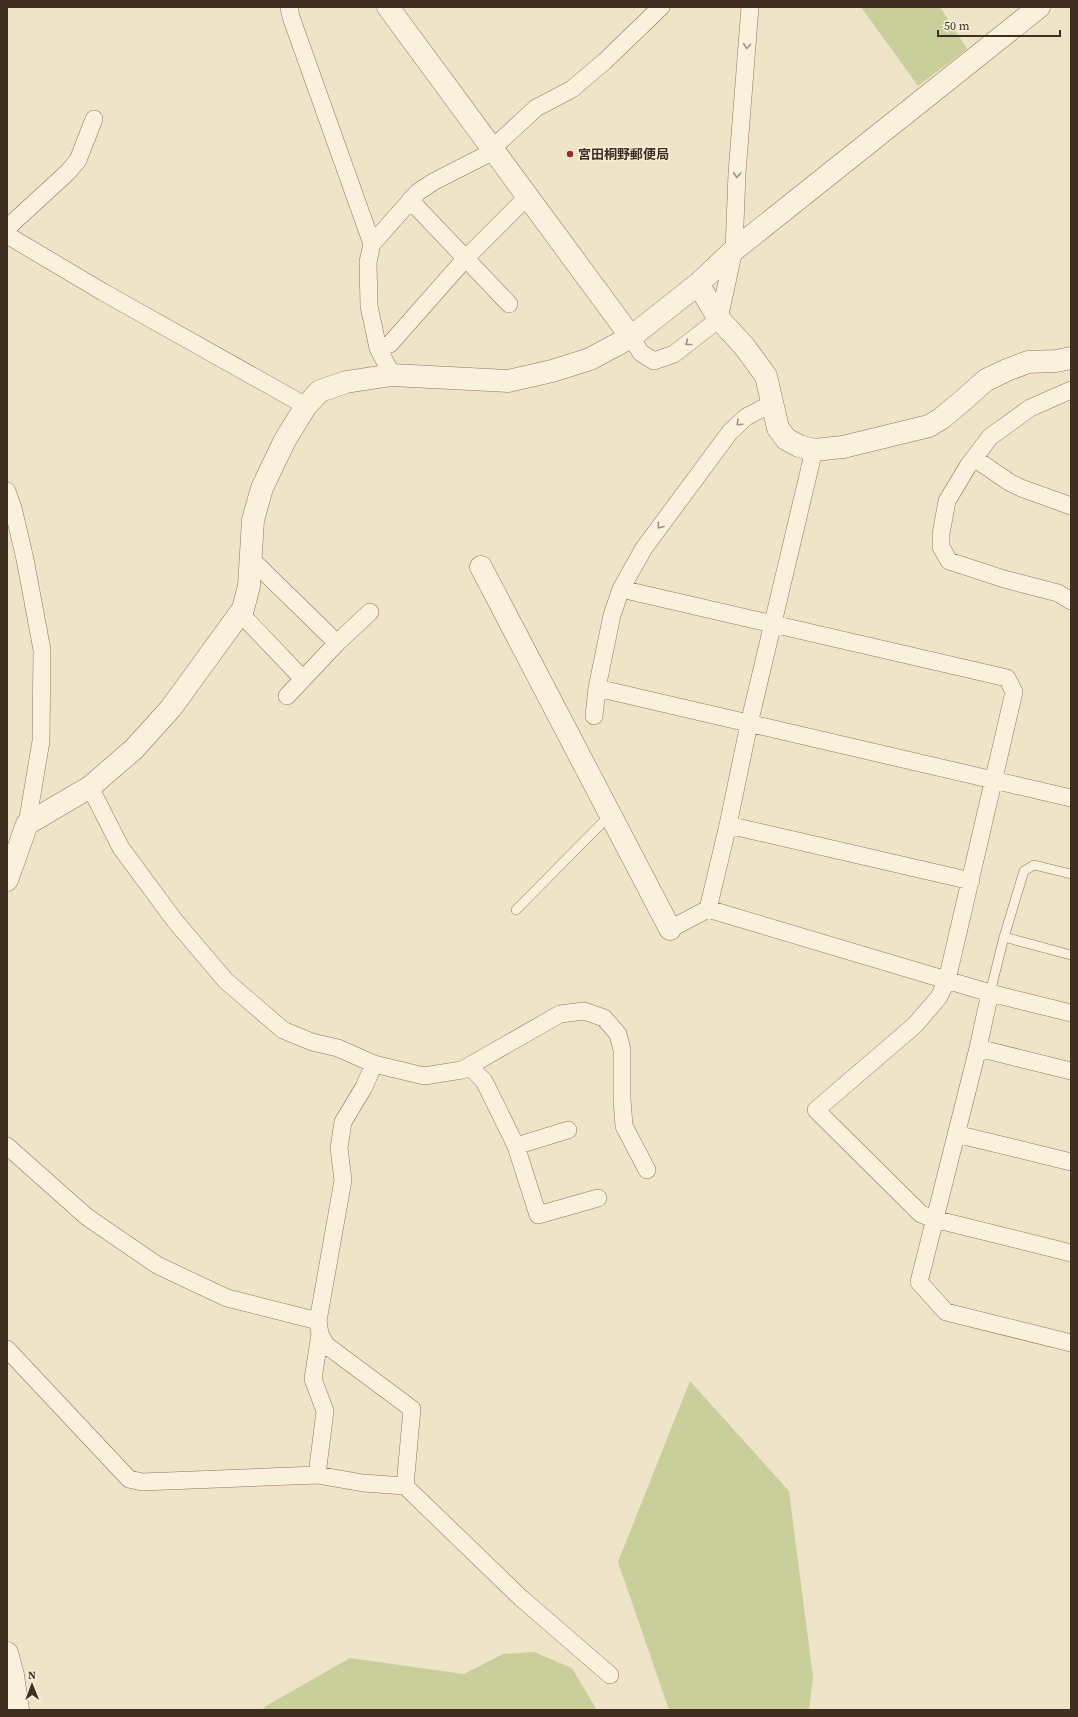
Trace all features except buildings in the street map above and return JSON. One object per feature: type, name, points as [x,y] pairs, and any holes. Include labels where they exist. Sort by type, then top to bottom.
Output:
[{"type":"street","points":[[289,7],[291,17],[372,244]]},
{"type":"street","points":[[388,7],[631,337],[641,353],[654,361],[674,354],[719,319],[734,250],[737,173],[750,7]]},
{"type":"street","points":[[392,375],[378,348],[369,306],[368,262],[372,244],[418,192],[433,182],[470,164],[493,149],[536,108],[572,90],[605,61],[661,7]]},
{"type":"street","points":[[27,824],[90,787],[134,749],[171,708],[243,609],[249,586],[253,520],[262,488],[285,440],[306,406],[320,391],[346,382],[392,375],[508,381],[552,371],[590,359],[631,337],[698,284],[734,250],[1039,7]]},
{"type":"street","points":[[7,228],[68,172],[78,160],[94,119]]},
{"type":"street","points":[[378,348],[390,344],[465,259],[527,197]]},
{"type":"street","points":[[410,200],[509,304]]},
{"type":"street","points":[[7,235],[258,381],[306,406]]},
{"type":"street","points":[[698,284],[719,319],[744,346],[766,376],[778,428],[786,439],[799,446],[814,450],[843,447],[929,426],[948,413],[986,380],[1006,370],[1028,362],[1056,361],[1071,358]]},
{"type":"street","points":[[1068,593],[1004,579],[949,561],[941,547],[941,534],[947,501],[974,458],[990,437],[1030,408],[1071,390]]},
{"type":"street","points":[[594,716],[597,688],[612,616],[621,589],[644,548],[730,432],[746,417],[773,404]]},
{"type":"street","points":[[708,909],[728,825],[749,724],[814,450]]},
{"type":"street","points":[[974,458],[1015,485],[1071,506]]},
{"type":"street","points":[[7,491],[13,508],[26,566],[42,650],[41,741],[27,824],[7,880]]},
{"type":"street","points":[[250,558],[337,643]]},
{"type":"street","points":[[481,567],[670,929],[708,909],[990,993],[1071,1013]]},
{"type":"street","points":[[621,589],[1007,678],[1014,692],[947,980],[939,997],[915,1025],[816,1110],[921,1214],[934,1219],[1071,1252]]},
{"type":"street","points":[[287,696],[337,643],[370,612]]},
{"type":"street","points":[[240,613],[303,679]]},
{"type":"street","points":[[597,688],[1071,798]]},
{"type":"street","points":[[90,787],[121,848],[175,921],[226,981],[283,1030],[312,1042],[338,1048],[374,1064],[424,1076],[462,1070],[560,1014],[584,1011],[604,1018],[618,1034],[622,1050],[622,1099],[624,1126],[647,1170]]},
{"type":"street","points":[[728,825],[971,881]]},
{"type":"street","points":[[990,993],[978,1048],[919,1282],[946,1312],[1071,1343]]},
{"type":"street","points":[[978,1048],[1071,1071]]},
{"type":"street","points":[[317,1475],[325,1411],[313,1379],[319,1328],[342,1180],[339,1148],[343,1122],[364,1087],[374,1064]]},
{"type":"street","points":[[469,1066],[484,1081],[516,1146],[538,1215],[598,1198]]},
{"type":"street","points":[[516,1146],[568,1130]]},
{"type":"street","points":[[956,1134],[1071,1162]]},
{"type":"street","points":[[7,1146],[87,1217],[156,1265],[227,1298],[319,1328],[326,1345],[412,1410],[404,1486]]},
{"type":"street","points":[[7,1349],[129,1479],[142,1482],[317,1475],[363,1483],[404,1486],[521,1598],[610,1675]]},
{"type":"street","points":[[7,1653],[13,1674],[18,1710]]},
{"type":"lane","points":[[516,910],[611,814]]},
{"type":"lane","points":[[990,993],[1004,938],[1024,871],[1034,865],[1071,874]]},
{"type":"lane","points":[[1004,938],[1071,955]]},
{"type":"green space","points":[[861,7],[940,7],[967,49],[918,86]]},
{"type":"green space","points":[[690,1381],[789,1491],[813,1677],[809,1710],[669,1710],[618,1562]]},
{"type":"green space","points":[[534,1652],[572,1668],[597,1710],[262,1710],[266,1706],[350,1658],[464,1674],[503,1654]]},
{"type":"place","name":"宮田桐野郵便局","points":[[570,154]]}]
